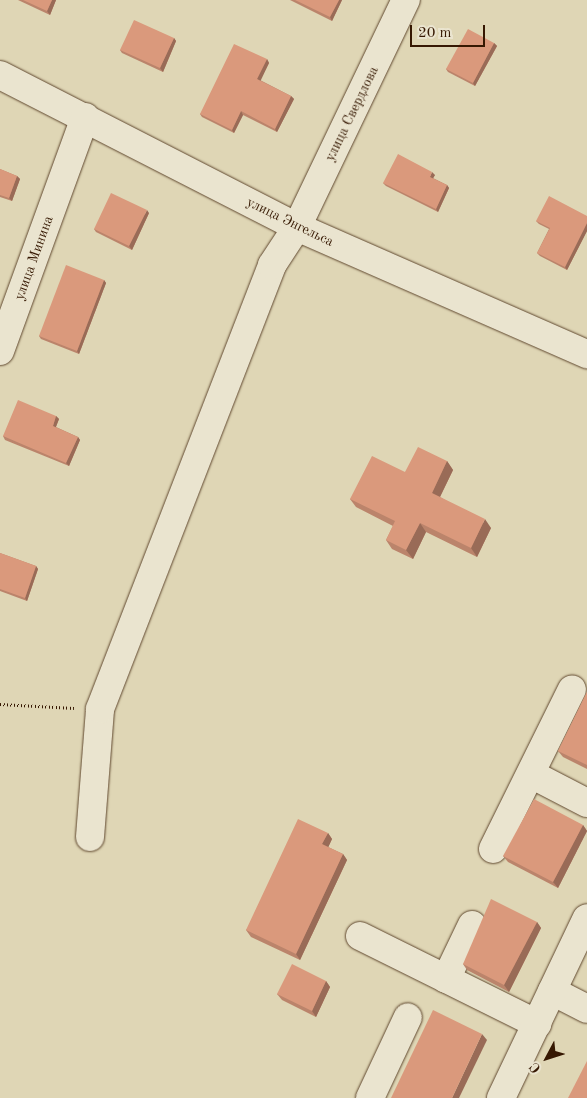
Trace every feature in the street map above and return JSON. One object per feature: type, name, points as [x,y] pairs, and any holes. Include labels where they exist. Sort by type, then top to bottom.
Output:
[{"type":"street","name":"улица Свердлова","points":[[90,837],[100,709],[272,265],[297,227],[406,0]]},
{"type":"street","name":"улица Энгельса","points":[[0,75],[297,227],[587,354]]},
{"type":"street","name":"улица Минина","points":[[0,351],[69,166],[85,117]]},
{"type":"street","points":[[493,849],[572,689]]},
{"type":"street","points":[[531,774],[587,802]]},
{"type":"street","points":[[501,1098],[587,918]]},
{"type":"street","points":[[446,979],[472,925]]},
{"type":"street","points":[[360,936],[537,1024]]},
{"type":"street","points":[[552,992],[587,1009]]},
{"type":"street","points":[[370,1098],[408,1017]]},
{"type":"path","points":[[0,704],[100,709]]},
{"type":"building","points":[[23,0],[52,0],[47,11]]},
{"type":"building","points":[[295,0],[339,0],[330,17]]},
{"type":"building","points":[[134,20],[174,38],[160,68],[120,50]]},
{"type":"building","points":[[468,29],[494,43],[473,83],[446,69]]},
{"type":"building","points":[[234,44],[267,59],[257,79],[291,96],[275,129],[241,111],[232,130],[200,114]]},
{"type":"building","points":[[398,154],[432,172],[430,177],[447,185],[436,209],[383,183]]},
{"type":"building","points":[[0,169],[17,176],[9,198],[0,195]]},
{"type":"building","points":[[111,193],[147,210],[129,246],[94,229]]},
{"type":"building","points":[[549,196],[587,216],[587,223],[565,267],[537,253],[550,228],[536,221]]},
{"type":"building","points":[[66,265],[104,280],[77,351],[39,336]]},
{"type":"building","points":[[18,400],[56,416],[53,426],[78,437],[66,463],[3,436]]},
{"type":"building","points":[[418,447],[447,461],[432,493],[485,519],[471,548],[420,523],[406,550],[386,540],[395,521],[350,499],[372,456],[405,472]]},
{"type":"building","points":[[0,553],[36,566],[25,598],[0,589]]},
{"type":"building","points":[[587,692],[587,765],[558,751]]},
{"type":"building","points":[[534,799],[583,825],[553,882],[503,856]]},
{"type":"building","points":[[298,819],[328,833],[322,844],[343,854],[296,954],[246,930]]},
{"type":"building","points":[[491,899],[537,922],[504,985],[463,964]]},
{"type":"building","points":[[292,964],[326,981],[312,1011],[277,994]]},
{"type":"building","points":[[433,1010],[482,1034],[452,1098],[391,1098]]},
{"type":"building","points":[[587,1061],[587,1098],[568,1098]]}]
